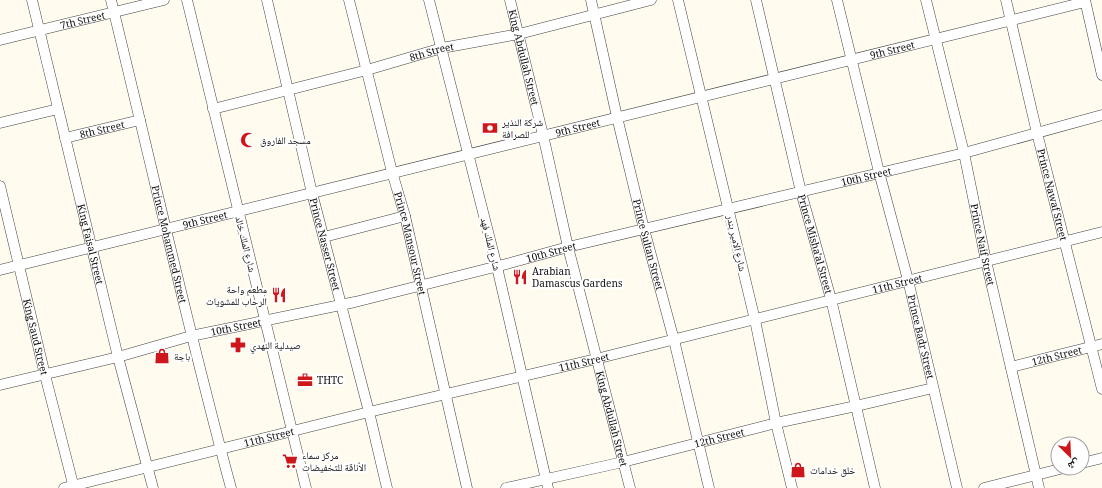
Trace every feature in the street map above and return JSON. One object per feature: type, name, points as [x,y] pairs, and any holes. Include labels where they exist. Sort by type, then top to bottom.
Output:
[{"type":"street","name":"King Faisal Street","points":[[32,0],[118,357],[153,488]]},
{"type":"street","name":"Prince Mohammed Street","points":[[111,0],[191,336],[231,488]]},
{"type":"street","name":"7th Street","points":[[0,40],[164,0]]},
{"type":"street","name":"شارع الملك خالد","points":[[186,0],[306,488]]},
{"type":"street","name":"Prince Nasser Street","points":[[267,0],[312,193],[369,412],[387,488]]},
{"type":"street","name":"Prince Mansour Street","points":[[349,0],[392,172],[405,216],[467,488]]},
{"type":"street","name":"شارع الملك فهد","points":[[429,0],[497,266],[547,484]]},
{"type":"street","name":"King Abdullah Street","points":[[510,0],[543,135],[568,247],[630,488]]},
{"type":"street","name":"Prince Sultan Street","points":[[591,0],[644,229],[674,340],[710,488]]},
{"type":"street","name":"8th Street","points":[[213,109],[367,70],[442,48],[518,34],[651,0]]},
{"type":"street","name":"شارع الامير بندر","points":[[678,0],[756,320],[776,423],[792,488]]},
{"type":"street","name":"Prince Misha'al Street","points":[[756,0],[801,192],[831,300],[875,488]]},
{"type":"street","name":"Prince Badr Street","points":[[837,0],[879,172],[908,280],[957,488]]},
{"type":"street","name":"Prince Naif Street","points":[[926,0],[964,153],[986,261],[1039,488]]},
{"type":"street","name":"Prince Nawaf Street","points":[[1006,0],[1064,241],[1097,345],[1102,389]]},
{"type":"street","name":"9th Street","points":[[0,270],[1085,1]]},
{"type":"street","points":[[1085,1],[1102,75]]},
{"type":"street","points":[[0,123],[58,109]]},
{"type":"street","name":"10th Street","points":[[0,385],[118,357],[191,336],[341,305],[568,247],[964,153],[1102,115]]},
{"type":"street","name":"8th Street","points":[[65,138],[140,120]]},
{"type":"street","name":"King Saud Street","points":[[0,186],[71,487]]},
{"type":"street","points":[[324,237],[405,216]]},
{"type":"street","name":"11th Street","points":[[71,487],[369,412],[446,395],[756,320],[908,280],[1102,232]]},
{"type":"street","name":"12th Street","points":[[1011,367],[1097,345]]},
{"type":"street","name":"12th Street","points":[[506,488],[547,484],[623,462],[699,444],[776,423],[933,388]]},
{"type":"street","points":[[1090,461],[1102,458]]},
{"type":"street","points":[[984,488],[1050,472]]},
{"type":"place","name":"شركة النذير للصرافة","points":[[490,128]]},
{"type":"place","name":"مسجد الفاروق","points":[[248,140]]},
{"type":"place","name":"Arabian Damascus Gardens","points":[[520,277]]},
{"type":"place","name":"مطعم واحة الرحاب للمشويات","points":[[279,295]]},
{"type":"place","name":"صيدلية النهدي","points":[[238,345]]},
{"type":"place","name":"باجة","points":[[162,356]]},
{"type":"place","name":"THTC","points":[[305,380]]},
{"type":"place","name":"مركز سماء الأناقة للتخفيضات","points":[[290,461]]},
{"type":"place","name":"خلق خدامات","points":[[798,470]]}]
